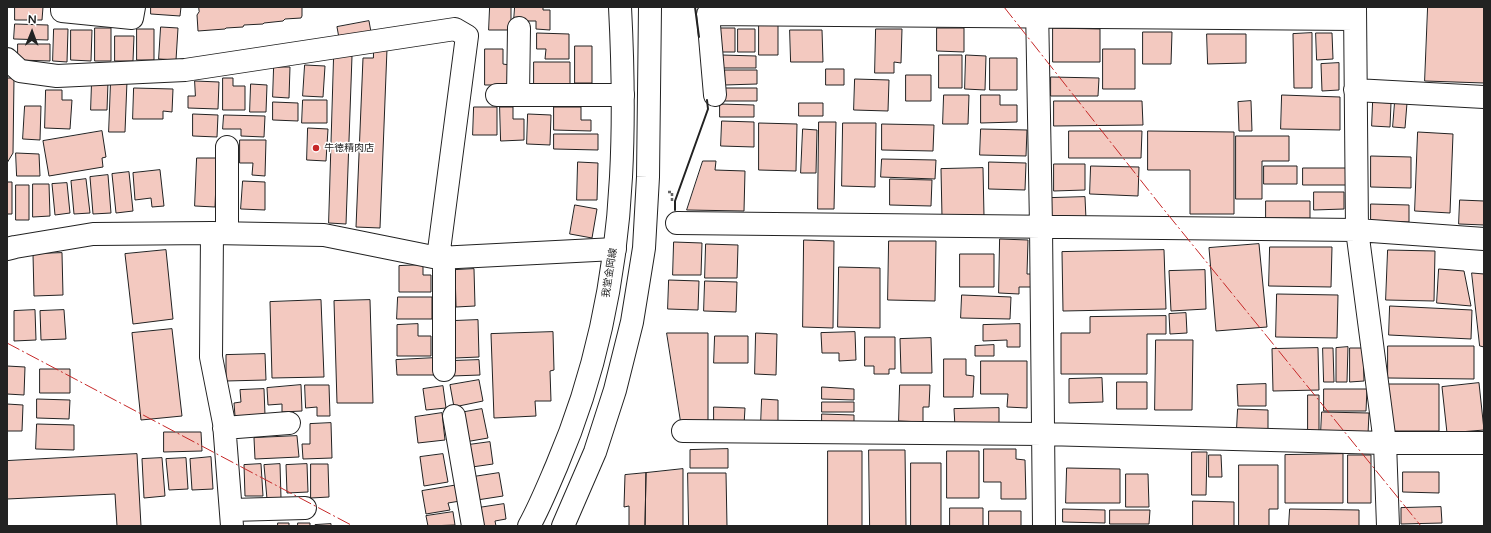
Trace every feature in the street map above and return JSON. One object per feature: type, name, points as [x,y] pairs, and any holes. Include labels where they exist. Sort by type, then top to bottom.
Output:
[{"type":"street","points":[[62,7],[62,11],[132,18],[134,7]]},
{"type":"street","name":"我堂金岡線","points":[[529,526],[538,510],[566,444],[588,380],[603,317],[614,249],[621,177],[623,95],[620,7]]},
{"type":"street","points":[[563,526],[595,452],[615,390],[632,322],[644,248],[647,208],[650,7]]},
{"type":"street","points":[[1037,12],[1044,526]]},
{"type":"street","points":[[715,95],[708,14],[1037,12],[1355,13],[1357,230],[1385,443],[1388,526]]},
{"type":"street","points":[[519,28],[508,95],[623,95]]},
{"type":"street","points":[[7,59],[20,71],[57,76],[185,70],[456,29],[467,36],[441,258],[444,370]]},
{"type":"street","points":[[1355,90],[1484,97]]},
{"type":"street","points":[[227,147],[212,357],[224,428],[231,518],[305,508]]},
{"type":"street","points":[[677,223],[1357,230],[1484,239]]},
{"type":"street","points":[[7,250],[15,247],[93,234],[220,233],[324,235],[441,258],[614,249]]},
{"type":"street","points":[[454,416],[473,526]]},
{"type":"street","points":[[224,428],[289,423]]},
{"type":"street","points":[[683,431],[1043,434],[1385,443],[1484,444]]},
{"type":"building","points":[[15,7],[43,7],[42,20],[15,20]]},
{"type":"building","points":[[151,7],[181,7],[180,16],[151,14]]},
{"type":"building","points":[[199,7],[302,7],[302,16],[301,18],[285,19],[283,21],[244,25],[243,27],[198,31],[197,15],[199,12]]},
{"type":"building","points":[[490,7],[511,7],[511,30],[489,30]]},
{"type":"building","points":[[515,7],[543,7],[543,10],[550,10],[550,30],[536,29],[536,21],[514,21]]},
{"type":"building","points":[[1254,7],[1338,7],[1338,8],[1254,10]]},
{"type":"building","points":[[1428,7],[1484,7],[1484,83],[1425,81]]},
{"type":"building","points":[[369,21],[371,32],[339,38],[337,27]]},
{"type":"building","points":[[15,24],[48,25],[48,40],[14,39]]},
{"type":"building","points":[[759,25],[778,25],[778,55],[759,55]]},
{"type":"building","points":[[161,27],[178,28],[176,60],[159,59]]},
{"type":"building","points":[[95,28],[111,28],[111,61],[95,61]]},
{"type":"building","points":[[717,28],[735,28],[735,52],[717,52]]},
{"type":"building","points":[[937,28],[964,28],[964,52],[937,51]]},
{"type":"building","points":[[1053,28],[1100,29],[1100,62],[1053,62]]},
{"type":"building","points":[[54,29],[68,29],[67,62],[53,61]]},
{"type":"building","points":[[137,29],[154,29],[154,60],[137,60]]},
{"type":"building","points":[[738,29],[755,29],[755,52],[738,52]]},
{"type":"building","points":[[876,29],[902,29],[901,63],[894,62],[894,73],[875,73]]},
{"type":"building","points":[[71,30],[92,30],[91,61],[71,60]]},
{"type":"building","points":[[790,30],[822,30],[823,62],[791,62]]},
{"type":"building","points":[[1143,32],[1172,32],[1171,64],[1143,64]]},
{"type":"building","points":[[537,33],[569,34],[569,59],[545,59],[546,49],[537,49]]},
{"type":"building","points":[[1312,33],[1312,88],[1294,88],[1293,34]]},
{"type":"building","points":[[1316,33],[1332,33],[1333,59],[1317,60]]},
{"type":"building","points":[[1207,34],[1246,34],[1246,63],[1208,64]]},
{"type":"building","points":[[115,36],[134,36],[133,61],[115,61]]},
{"type":"building","points":[[18,44],[50,44],[50,61],[18,60]]},
{"type":"building","points":[[575,46],[592,46],[592,83],[575,83]]},
{"type":"building","points":[[374,48],[387,49],[380,228],[356,227],[363,58],[373,58]]},
{"type":"building","points":[[485,49],[503,49],[503,64],[509,65],[509,85],[485,85]]},
{"type":"building","points":[[1103,49],[1135,49],[1135,89],[1103,89]]},
{"type":"building","points":[[722,55],[756,56],[756,68],[722,68]]},
{"type":"building","points":[[939,55],[962,55],[962,88],[939,88]]},
{"type":"building","points":[[966,55],[986,56],[985,90],[965,89]]},
{"type":"building","points":[[334,56],[352,56],[346,224],[329,223]]},
{"type":"building","points":[[990,58],[1017,58],[1017,90],[990,90]]},
{"type":"building","points":[[534,62],[570,62],[570,86],[534,85]]},
{"type":"building","points":[[1339,63],[1339,90],[1322,91],[1321,64]]},
{"type":"building","points":[[305,65],[325,66],[323,97],[303,96]]},
{"type":"building","points":[[274,67],[290,67],[289,98],[273,97]]},
{"type":"building","points":[[826,69],[844,69],[844,85],[826,85]]},
{"type":"building","points":[[725,70],[757,70],[757,84],[725,85]]},
{"type":"building","points":[[906,75],[931,75],[931,101],[906,101]]},
{"type":"building","points":[[1051,77],[1099,78],[1098,96],[1051,96]]},
{"type":"building","points":[[7,78],[14,78],[13,153],[7,163]]},
{"type":"building","points":[[223,78],[233,78],[233,86],[245,86],[245,110],[223,110]]},
{"type":"building","points":[[855,79],[889,80],[888,111],[854,110]]},
{"type":"building","points":[[92,81],[108,82],[107,110],[91,110]]},
{"type":"building","points":[[111,81],[127,81],[125,132],[109,132]]},
{"type":"building","points":[[195,81],[219,82],[218,109],[188,108],[188,96],[195,96]]},
{"type":"building","points":[[251,84],[267,85],[266,112],[250,112]]},
{"type":"building","points":[[134,88],[173,89],[172,112],[163,111],[163,119],[133,119]]},
{"type":"building","points":[[725,88],[757,88],[757,101],[725,101]]},
{"type":"building","points":[[46,90],[62,90],[62,100],[72,100],[70,129],[45,128]]},
{"type":"building","points":[[944,95],[969,95],[968,124],[943,124]]},
{"type":"building","points":[[981,95],[1000,95],[1000,105],[1017,105],[1017,122],[981,123]]},
{"type":"building","points":[[1282,95],[1340,97],[1340,130],[1281,129]]},
{"type":"building","points":[[303,100],[327,100],[327,123],[302,123]]},
{"type":"building","points":[[1054,101],[1142,101],[1143,125],[1054,126]]},
{"type":"building","points":[[1251,101],[1252,131],[1239,131],[1238,102]]},
{"type":"building","points":[[273,102],[298,103],[298,121],[273,120]]},
{"type":"building","points":[[1373,102],[1391,103],[1390,127],[1372,126]]},
{"type":"building","points":[[1395,102],[1407,103],[1405,128],[1393,127]]},
{"type":"building","points":[[799,103],[823,103],[823,116],[799,116]]},
{"type":"building","points":[[720,104],[754,105],[754,117],[720,117]]},
{"type":"building","points":[[25,106],[41,106],[40,140],[23,139]]},
{"type":"building","points":[[474,107],[497,107],[497,135],[473,135]]},
{"type":"building","points":[[500,107],[513,107],[513,119],[524,119],[524,140],[501,141]]},
{"type":"building","points":[[554,107],[581,107],[581,120],[591,120],[591,131],[554,130]]},
{"type":"building","points":[[193,114],[218,115],[217,137],[193,136]]},
{"type":"building","points":[[528,114],[551,115],[550,145],[527,144]]},
{"type":"building","points":[[224,115],[265,116],[264,137],[241,136],[241,129],[223,129]]},
{"type":"building","points":[[722,121],[754,122],[754,147],[721,146]]},
{"type":"building","points":[[819,122],[836,122],[834,209],[818,209]]},
{"type":"building","points":[[759,123],[797,124],[796,171],[759,170]]},
{"type":"building","points":[[843,123],[876,123],[875,187],[842,186]]},
{"type":"building","points":[[882,124],[934,125],[933,151],[882,150]]},
{"type":"building","points":[[308,128],[328,129],[326,161],[307,160]]},
{"type":"building","points":[[803,129],[817,130],[816,173],[801,173]]},
{"type":"building","points":[[981,129],[1027,130],[1026,156],[980,155]]},
{"type":"building","points":[[102,131],[106,157],[102,158],[103,167],[49,176],[43,141]]},
{"type":"building","points":[[1069,131],[1142,131],[1141,158],[1069,158]]},
{"type":"building","points":[[1148,131],[1234,132],[1234,214],[1190,214],[1190,170],[1148,170]]},
{"type":"building","points":[[1418,132],[1453,134],[1450,213],[1415,211]]},
{"type":"building","points":[[554,134],[598,134],[598,150],[554,149]]},
{"type":"building","points":[[1236,136],[1289,136],[1289,161],[1262,161],[1262,199],[1236,199]]},
{"type":"building","points":[[240,140],[266,140],[265,176],[252,175],[253,163],[240,163]]},
{"type":"building","points":[[16,153],[39,154],[40,176],[17,176]]},
{"type":"building","points":[[1371,156],[1411,157],[1411,188],[1371,187]]},
{"type":"building","points":[[197,158],[217,158],[215,207],[195,206]]},
{"type":"building","points":[[882,159],[936,160],[935,179],[881,177]]},
{"type":"building","points":[[703,161],[716,161],[715,170],[745,171],[744,211],[687,210]]},
{"type":"building","points":[[578,162],[598,163],[597,200],[577,200]]},
{"type":"building","points":[[989,162],[1026,163],[1025,190],[989,189]]},
{"type":"building","points":[[1054,164],[1085,164],[1085,190],[1054,191]]},
{"type":"building","points":[[1091,166],[1139,167],[1138,196],[1090,194]]},
{"type":"building","points":[[1264,166],[1297,166],[1297,184],[1264,184]]},
{"type":"building","points":[[983,168],[984,216],[942,217],[941,169]]},
{"type":"building","points":[[1303,168],[1347,168],[1347,185],[1303,185]]},
{"type":"building","points":[[160,170],[164,206],[152,207],[151,198],[135,200],[133,173]]},
{"type":"building","points":[[129,172],[133,211],[116,213],[112,174]]},
{"type":"building","points":[[108,175],[111,213],[93,214],[90,177]]},
{"type":"building","points":[[86,179],[90,213],[74,214],[71,181]]},
{"type":"building","points":[[890,179],[932,180],[931,206],[890,205]]},
{"type":"building","points":[[243,181],[265,182],[265,210],[241,209]]},
{"type":"building","points":[[7,182],[12,182],[12,214],[7,214]]},
{"type":"building","points":[[67,183],[70,213],[55,215],[52,184]]},
{"type":"building","points":[[33,184],[49,184],[50,216],[33,217]]},
{"type":"building","points":[[16,185],[29,185],[29,220],[16,220]]},
{"type":"building","points":[[1314,192],[1344,192],[1344,209],[1314,210]]},
{"type":"building","points":[[1085,197],[1086,219],[1051,220],[1051,198]]},
{"type":"building","points":[[1460,200],[1484,201],[1484,225],[1459,224]]},
{"type":"building","points":[[1266,201],[1310,201],[1310,218],[1266,218]]},
{"type":"building","points":[[1371,204],[1409,205],[1409,222],[1371,221]]},
{"type":"building","points":[[575,205],[597,209],[592,238],[570,234]]},
{"type":"building","points":[[1000,239],[1028,240],[1027,274],[1031,274],[1031,287],[1019,287],[1019,294],[999,293]]},
{"type":"building","points":[[804,240],[834,241],[833,328],[803,327]]},
{"type":"building","points":[[889,241],[936,241],[935,301],[888,300]]},
{"type":"building","points":[[674,242],[702,243],[701,275],[673,275]]},
{"type":"building","points":[[706,244],[738,245],[737,278],[705,278]]},
{"type":"building","points":[[1259,244],[1267,327],[1216,331],[1209,248]]},
{"type":"building","points":[[1270,247],[1332,247],[1331,287],[1269,286]]},
{"type":"building","points":[[166,250],[173,319],[133,324],[125,254]]},
{"type":"building","points":[[1164,250],[1166,309],[1063,311],[1062,252]]},
{"type":"building","points":[[1388,250],[1435,251],[1434,301],[1386,300]]},
{"type":"building","points":[[62,253],[63,295],[34,296],[33,254]]},
{"type":"building","points":[[960,254],[994,254],[994,287],[960,287]]},
{"type":"building","points":[[423,265],[423,275],[431,275],[431,292],[399,292],[399,266]]},
{"type":"building","points":[[839,267],[880,268],[880,328],[838,327]]},
{"type":"building","points":[[474,269],[475,306],[456,307],[455,270]]},
{"type":"building","points":[[1439,269],[1464,271],[1471,306],[1437,303]]},
{"type":"building","points":[[1205,270],[1206,309],[1171,311],[1169,271]]},
{"type":"building","points":[[1472,273],[1484,274],[1484,347],[1480,346]]},
{"type":"building","points":[[669,280],[699,281],[698,310],[668,309]]},
{"type":"building","points":[[705,281],[737,282],[736,312],[704,311]]},
{"type":"building","points":[[1277,294],[1338,295],[1337,338],[1276,337]]},
{"type":"building","points":[[962,295],[1011,297],[1010,319],[961,318]]},
{"type":"building","points":[[398,297],[432,297],[432,319],[397,319]]},
{"type":"building","points":[[321,300],[324,377],[272,378],[270,302]]},
{"type":"building","points":[[370,300],[373,403],[337,403],[334,301]]},
{"type":"building","points":[[1390,306],[1472,310],[1471,339],[1389,335]]},
{"type":"building","points":[[35,310],[36,340],[14,341],[14,311]]},
{"type":"building","points":[[64,310],[66,339],[41,340],[40,311]]},
{"type":"building","points":[[1186,313],[1187,333],[1170,334],[1169,314]]},
{"type":"building","points":[[1166,316],[1166,334],[1147,334],[1147,374],[1061,374],[1061,333],[1090,333],[1090,317]]},
{"type":"building","points":[[478,320],[479,357],[455,358],[453,321]]},
{"type":"building","points":[[418,324],[418,336],[431,336],[431,356],[397,356],[397,325]]},
{"type":"building","points":[[1020,324],[1020,347],[1007,347],[1007,340],[983,341],[983,325]]},
{"type":"building","points":[[172,329],[182,416],[141,420],[132,333]]},
{"type":"building","points":[[553,332],[554,370],[550,371],[551,401],[535,401],[536,416],[494,418],[491,334]]},
{"type":"building","points":[[855,332],[856,360],[839,361],[839,353],[822,353],[821,333]]},
{"type":"building","points":[[667,333],[708,333],[708,422],[681,422]]},
{"type":"building","points":[[756,333],[777,334],[776,375],[755,374]]},
{"type":"building","points":[[715,336],[748,336],[748,363],[714,363]]},
{"type":"building","points":[[865,337],[895,337],[895,369],[889,369],[889,374],[874,374],[874,366],[865,366]]},
{"type":"building","points":[[931,338],[932,373],[901,373],[900,339]]},
{"type":"building","points":[[1156,340],[1193,340],[1192,410],[1155,410]]},
{"type":"building","points":[[994,345],[994,356],[975,356],[975,346]]},
{"type":"building","points":[[1388,346],[1474,346],[1474,379],[1388,378]]},
{"type":"building","points":[[1348,347],[1347,382],[1336,382],[1336,348]]},
{"type":"building","points":[[1318,348],[1319,390],[1273,391],[1272,349]]},
{"type":"building","points":[[1323,348],[1333,348],[1334,382],[1324,382]]},
{"type":"building","points":[[1350,348],[1363,348],[1364,381],[1350,382]]},
{"type":"building","points":[[265,354],[266,380],[226,381],[226,355]]},
{"type":"building","points":[[435,358],[435,375],[397,375],[396,360]]},
{"type":"building","points":[[944,359],[966,359],[966,375],[974,376],[973,397],[944,397]]},
{"type":"building","points":[[479,360],[480,375],[452,376],[451,361]]},
{"type":"building","points":[[981,361],[1027,361],[1027,408],[1007,407],[1008,394],[981,394]]},
{"type":"building","points":[[7,366],[25,367],[24,395],[7,394]]},
{"type":"building","points":[[40,369],[70,369],[70,393],[40,393]]},
{"type":"building","points":[[1102,378],[1103,402],[1069,403],[1069,379]]},
{"type":"building","points":[[479,380],[483,401],[454,407],[450,385]]},
{"type":"building","points":[[1117,382],[1147,382],[1147,409],[1117,409]]},
{"type":"building","points":[[1479,383],[1484,430],[1447,433],[1442,387]]},
{"type":"building","points":[[1266,384],[1266,406],[1238,406],[1237,385]]},
{"type":"building","points":[[1389,384],[1439,384],[1439,431],[1388,431]]},
{"type":"building","points":[[301,385],[302,411],[282,412],[282,404],[268,405],[267,388]]},
{"type":"building","points":[[305,385],[329,385],[330,416],[317,416],[317,407],[306,408]]},
{"type":"building","points":[[900,385],[930,385],[929,407],[923,407],[923,422],[899,421]]},
{"type":"building","points":[[443,386],[446,408],[426,410],[423,389]]},
{"type":"building","points":[[822,387],[854,389],[854,400],[822,399]]},
{"type":"building","points":[[264,389],[265,415],[235,416],[234,403],[241,402],[240,390]]},
{"type":"building","points":[[1324,389],[1367,389],[1366,411],[1324,411]]},
{"type":"building","points":[[1308,395],[1319,395],[1319,432],[1308,432]]},
{"type":"building","points":[[37,399],[70,400],[69,419],[37,418]]},
{"type":"building","points":[[762,399],[778,400],[778,425],[761,424]]},
{"type":"building","points":[[822,402],[854,402],[854,412],[822,412]]},
{"type":"building","points":[[7,404],[23,405],[22,431],[7,431]]},
{"type":"building","points":[[714,407],[745,408],[744,425],[714,424]]},
{"type":"building","points":[[999,408],[999,426],[955,427],[954,409]]},
{"type":"building","points":[[482,409],[488,438],[465,442],[459,413]]},
{"type":"building","points":[[1238,409],[1268,410],[1268,430],[1237,428]]},
{"type":"building","points":[[1322,412],[1369,413],[1368,434],[1321,433]]},
{"type":"building","points":[[442,413],[445,440],[418,443],[415,417]]},
{"type":"building","points":[[822,414],[854,415],[854,427],[822,427]]},
{"type":"building","points":[[331,423],[332,458],[303,459],[302,444],[310,444],[310,424]]},
{"type":"building","points":[[37,424],[74,425],[74,450],[36,449]]},
{"type":"building","points":[[164,432],[201,432],[202,451],[164,452]]},
{"type":"building","points":[[297,436],[299,457],[255,459],[254,438]]},
{"type":"building","points":[[490,442],[493,464],[472,467],[468,445]]},
{"type":"building","points":[[728,449],[728,468],[690,468],[690,450]]},
{"type":"building","points":[[984,449],[1016,449],[1016,459],[1025,460],[1026,499],[1001,499],[1001,482],[984,482]]},
{"type":"building","points":[[869,450],[905,450],[906,526],[870,526]]},
{"type":"building","points":[[828,451],[862,451],[862,526],[828,526]]},
{"type":"building","points":[[947,451],[979,451],[979,498],[947,498]]},
{"type":"building","points":[[1192,452],[1207,452],[1206,495],[1192,495]]},
{"type":"building","points":[[137,454],[141,526],[117,526],[115,494],[7,499],[7,461]]},
{"type":"building","points":[[443,454],[448,482],[424,486],[420,457]]},
{"type":"building","points":[[1343,454],[1343,503],[1285,503],[1285,455]]},
{"type":"building","points":[[1209,455],[1221,455],[1222,477],[1209,477]]},
{"type":"building","points":[[1348,455],[1371,455],[1371,503],[1348,503]]},
{"type":"building","points":[[211,457],[213,489],[192,490],[190,459]]},
{"type":"building","points":[[162,458],[165,496],[144,498],[142,459]]},
{"type":"building","points":[[186,458],[188,489],[169,490],[166,459]]},
{"type":"building","points":[[911,463],[941,463],[941,526],[911,526]]},
{"type":"building","points":[[261,464],[263,496],[245,496],[244,465]]},
{"type":"building","points":[[280,464],[281,498],[267,499],[264,465]]},
{"type":"building","points":[[307,464],[308,492],[287,493],[286,465]]},
{"type":"building","points":[[311,464],[328,464],[329,497],[311,498]]},
{"type":"building","points":[[1239,465],[1278,465],[1278,509],[1269,509],[1269,526],[1239,526]]},
{"type":"building","points":[[1067,468],[1120,469],[1120,503],[1066,503]]},
{"type":"building","points":[[683,469],[683,526],[645,526],[646,473]]},
{"type":"building","points":[[1403,472],[1439,472],[1439,493],[1403,492]]},
{"type":"building","points":[[499,473],[503,496],[477,500],[473,477]]},
{"type":"building","points":[[646,473],[645,526],[629,526],[629,506],[624,507],[625,475]]},
{"type":"building","points":[[688,473],[726,473],[727,526],[689,526]]},
{"type":"building","points":[[1126,474],[1148,474],[1149,507],[1126,507]]},
{"type":"building","points":[[458,485],[460,501],[448,503],[450,510],[426,514],[422,491]]},
{"type":"building","points":[[1193,501],[1234,502],[1234,526],[1193,526]]},
{"type":"building","points":[[504,504],[506,519],[495,521],[496,526],[481,526],[478,508]]},
{"type":"building","points":[[1441,507],[1442,523],[1401,524],[1401,508]]},
{"type":"building","points":[[950,508],[983,508],[983,526],[950,526]]},
{"type":"building","points":[[1063,509],[1105,510],[1105,523],[1063,522]]},
{"type":"building","points":[[1290,509],[1359,510],[1359,526],[1289,526]]},
{"type":"building","points":[[1110,510],[1150,510],[1149,524],[1110,524]]},
{"type":"building","points":[[989,511],[1021,511],[1021,526],[989,526]]},
{"type":"building","points":[[453,512],[455,525],[428,526],[426,516]]},
{"type":"building","points":[[278,523],[289,523],[289,526],[278,526]]},
{"type":"building","points":[[298,523],[310,523],[310,526],[298,526]]},
{"type":"building","points":[[331,524],[331,526],[315,526],[315,525]]},
{"type":"wall","points":[[695,7],[699,37]]},
{"type":"wall","points":[[675,210],[675,201],[708,109],[707,100]]},
{"type":"power","points":[[1004,7],[1161,206],[1421,526]]},
{"type":"power","points":[[7,343],[353,526]]},
{"type":"place","name":"牛徳精肉店","points":[[316,148]]}]
